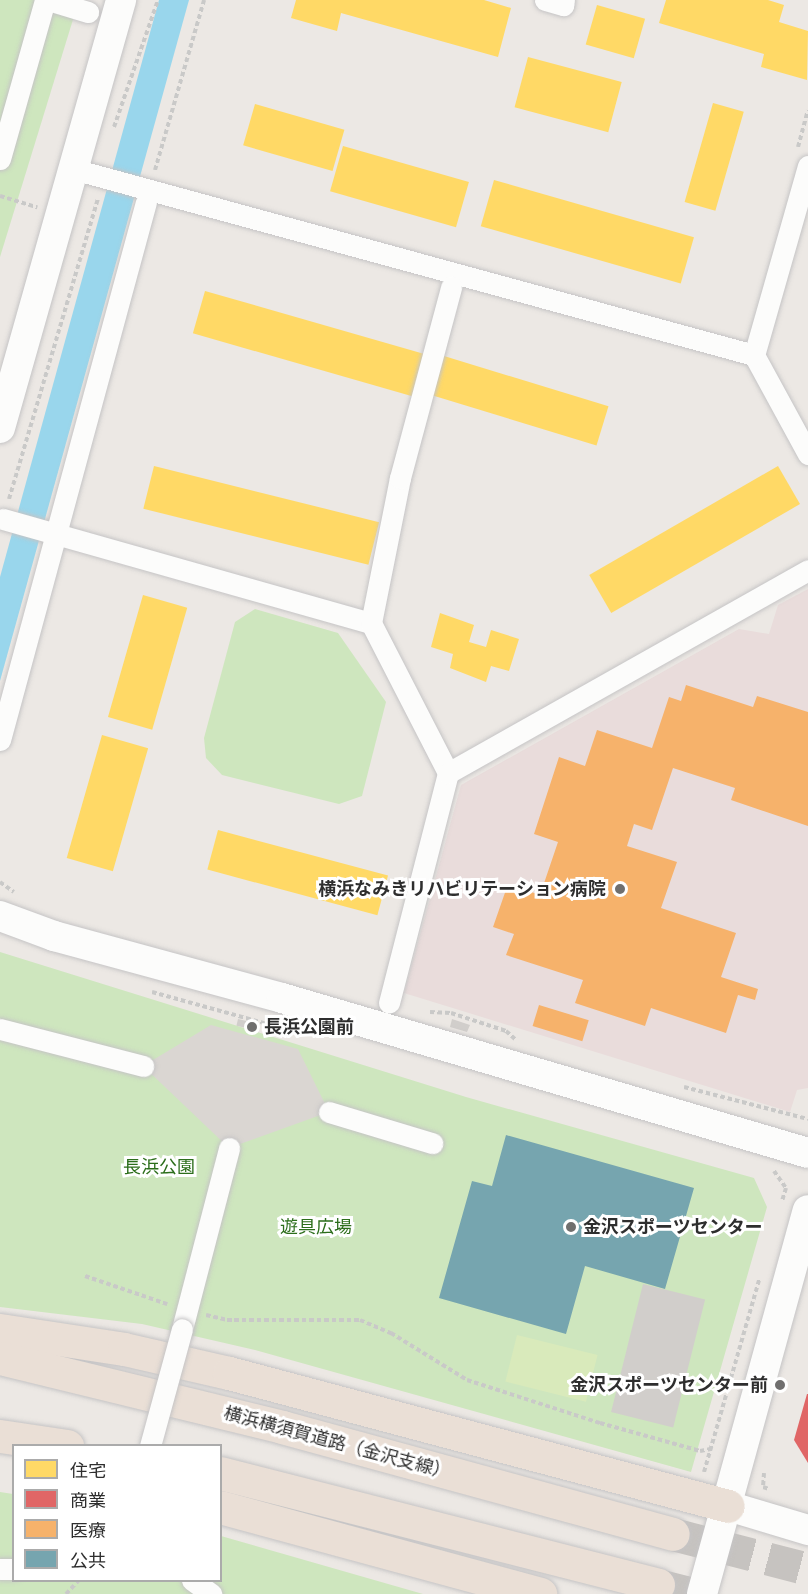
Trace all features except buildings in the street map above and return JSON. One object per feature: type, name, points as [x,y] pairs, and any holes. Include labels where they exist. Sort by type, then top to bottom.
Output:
[{"type":"highway","points":[[0,1330],[124,1349],[229,1373],[728,1506]]},
{"type":"highway","name":"横浜横須賀道路（金沢支線）","points":[[0,1358],[271,1424],[673,1534]]},
{"type":"highway","points":[[0,1436],[54,1444]]},
{"type":"highway","points":[[222,1474],[658,1585]]},
{"type":"highway","points":[[222,1508],[540,1594]]},
{"type":"street","points":[[0,159],[47,0],[88,12]]},
{"type":"street","points":[[0,428],[121,0]]},
{"type":"street","points":[[546,0],[563,5],[564,0]]},
{"type":"street","points":[[801,161],[754,355],[808,454]]},
{"type":"street","points":[[73,169],[108,178],[146,193],[754,355]]},
{"type":"street","points":[[0,740],[51,535],[146,193]]},
{"type":"street","points":[[389,1003],[448,773],[371,623],[400,478],[451,287]]},
{"type":"street","points":[[3,519],[51,535],[371,623]]},
{"type":"street","points":[[448,773],[808,570]]},
{"type":"street","points":[[0,916],[54,936],[282,998],[808,1153]]},
{"type":"street","points":[[0,1029],[143,1066]]},
{"type":"street","points":[[329,1112],[432,1143]]},
{"type":"street","points":[[151,1444],[229,1148]]},
{"type":"street","points":[[702,1594],[741,1457],[794,1210]]},
{"type":"street","points":[[728,1506],[808,1530]]},
{"type":"street","points":[[194,1582],[212,1594]]},
{"type":"path","points":[[112,134],[158,0]]},
{"type":"path","points":[[146,193],[204,0]]},
{"type":"path","points":[[801,161],[808,110]]},
{"type":"path","points":[[3,519],[108,178]]},
{"type":"path","points":[[0,196],[38,207]]},
{"type":"path","points":[[141,988],[207,1010],[296,1031]]},
{"type":"path","points":[[792,1117],[808,1119]]},
{"type":"path","points":[[765,1168],[777,1172],[794,1210]]},
{"type":"path","points":[[696,1498],[763,1267]]},
{"type":"path","points":[[85,1276],[185,1320],[360,1320],[391,1333],[466,1380],[600,1423],[700,1450],[710,1449],[764,1464],[763,1487],[773,1491]]},
{"type":"path","points":[[66,1594],[78,1582]]},
{"type":"shaded area","name":"横浜なみきリハビリテーション病院","points":[[808,589],[808,1088],[797,1090],[790,1112],[404,993],[461,785],[739,629],[769,634],[778,605]]},
{"type":"shaded area","points":[[211,1025],[298,1049],[329,1112],[229,1148],[143,1066]]},
{"type":"green space","points":[[0,0],[79,0],[0,257]]},
{"type":"green space","points":[[255,609],[338,633],[386,702],[362,796],[339,804],[222,775],[206,758],[204,738],[235,622]]},
{"type":"green space","name":"長浜公園","points":[[0,952],[466,1097],[754,1178],[767,1207],[691,1472],[255,1350],[142,1324],[0,1307]]},
{"type":"green space","points":[[517,1335],[598,1355],[586,1402],[505,1382]]},
{"type":"green space","points":[[0,1492],[12,1494],[12,1582],[222,1582],[222,1536],[423,1594],[0,1594]]},
{"type":"water","points":[[159,0],[189,0],[0,681],[0,577]]},
{"type":"tunnel","points":[[673,1534],[808,1569]]},
{"type":"tunnel","points":[[658,1585],[695,1594]]},
{"type":"place","name":"横浜なみきリハビリテーション病院","points":[[620,889]]},
{"type":"place","name":"長浜公園前","points":[[252,1027]]},
{"type":"place","name":"金沢スポーツセンター","points":[[571,1227]]},
{"type":"place","name":"金沢スポーツセンター前","points":[[780,1385]]},
{"type":"park label","name":"遊具広場","points":[[316,1227]]}]
